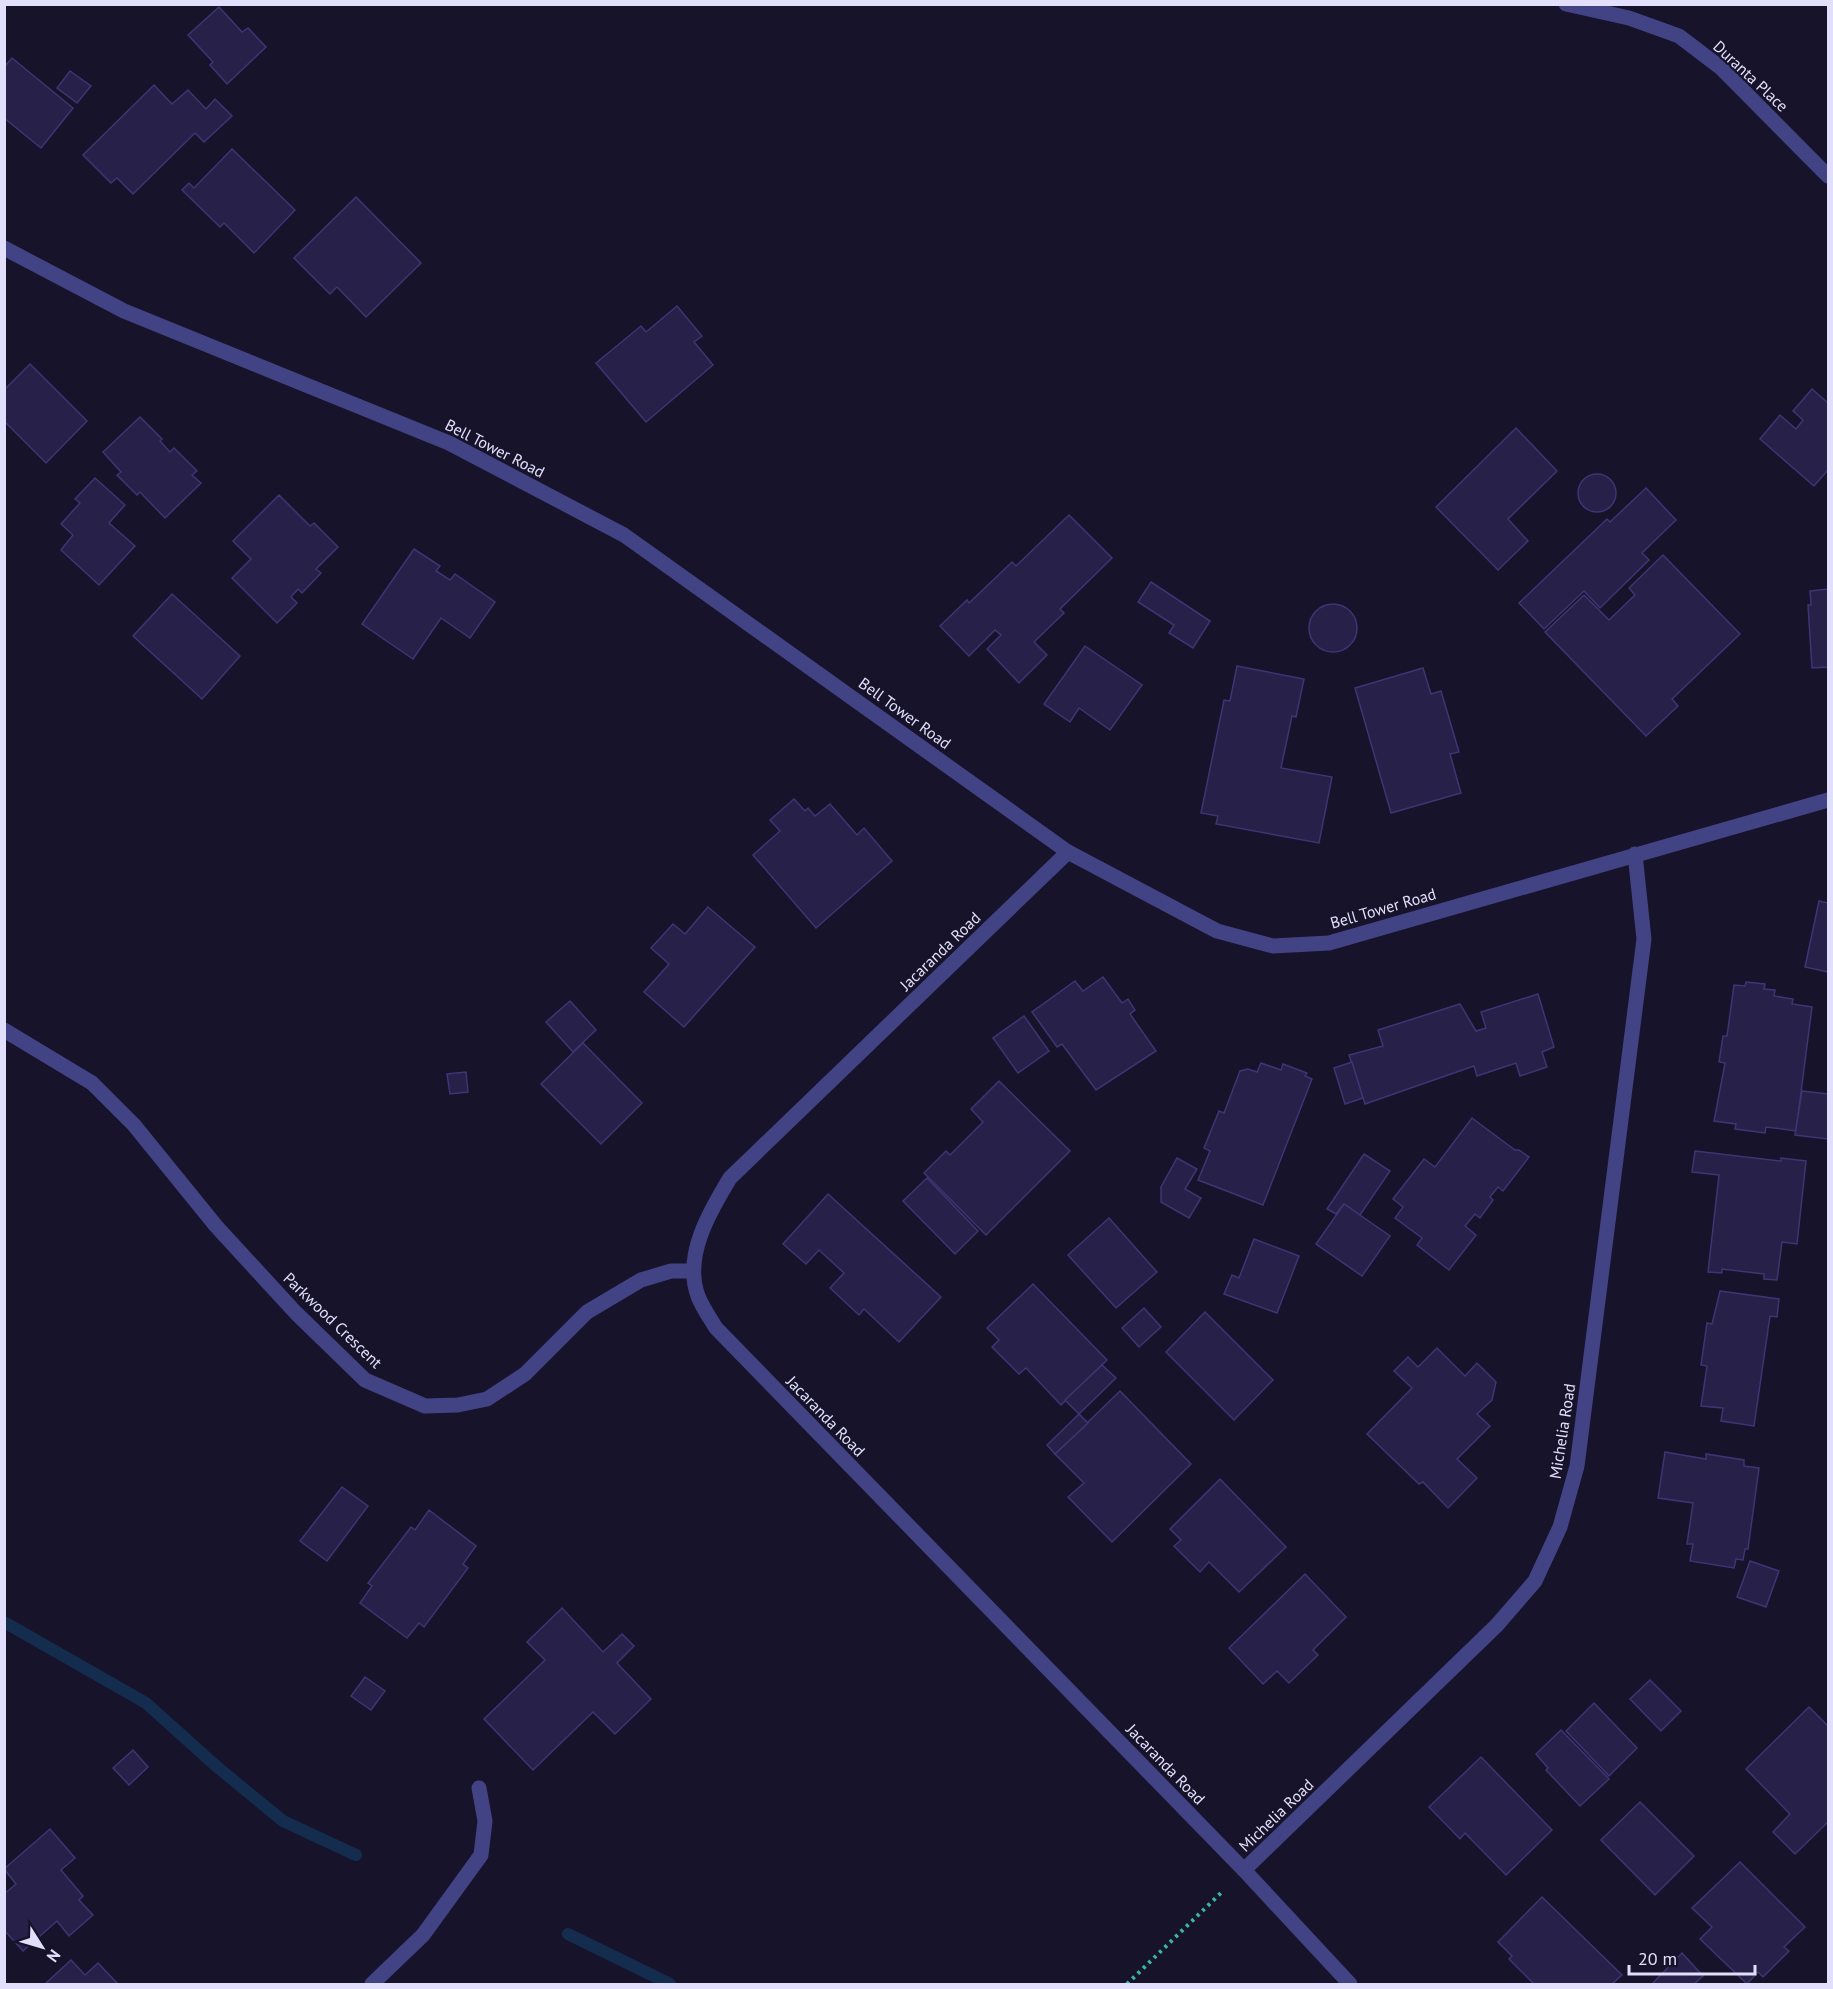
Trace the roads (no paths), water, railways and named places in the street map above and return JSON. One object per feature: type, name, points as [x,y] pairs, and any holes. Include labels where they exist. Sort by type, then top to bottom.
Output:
[{"type":"street","name":"Duranta Place","points":[[1566,4],[1629,18],[1679,36],[1721,68],[1828,176]]},
{"type":"street","name":"Bell Tower Road","points":[[4,248],[124,311],[449,443],[624,535],[1068,852],[1217,931],[1273,946],[1329,943],[1828,800]]},
{"type":"street","name":"Jacaranda Road","points":[[1068,852],[730,1179],[705,1220],[693,1271],[698,1295],[716,1328],[1244,1870],[1350,1984]]},
{"type":"street","name":"Michelia Road","points":[[1244,1870],[1497,1626],[1535,1581],[1560,1527],[1577,1466],[1644,939],[1635,854]]},
{"type":"street","name":"Parkwood Crescent","points":[[4,1030],[92,1083],[134,1125],[216,1226],[296,1313],[365,1380],[425,1406],[458,1405],[487,1399],[525,1374],[587,1312],[641,1280],[671,1271],[693,1271]]},
{"type":"street","points":[[372,1984],[423,1935],[481,1855],[485,1821],[479,1788]]},
{"type":"waterway","points":[[4,1622],[146,1703],[216,1766],[283,1821],[356,1855]]},
{"type":"waterway","points":[[568,1934],[670,1984]]}]
